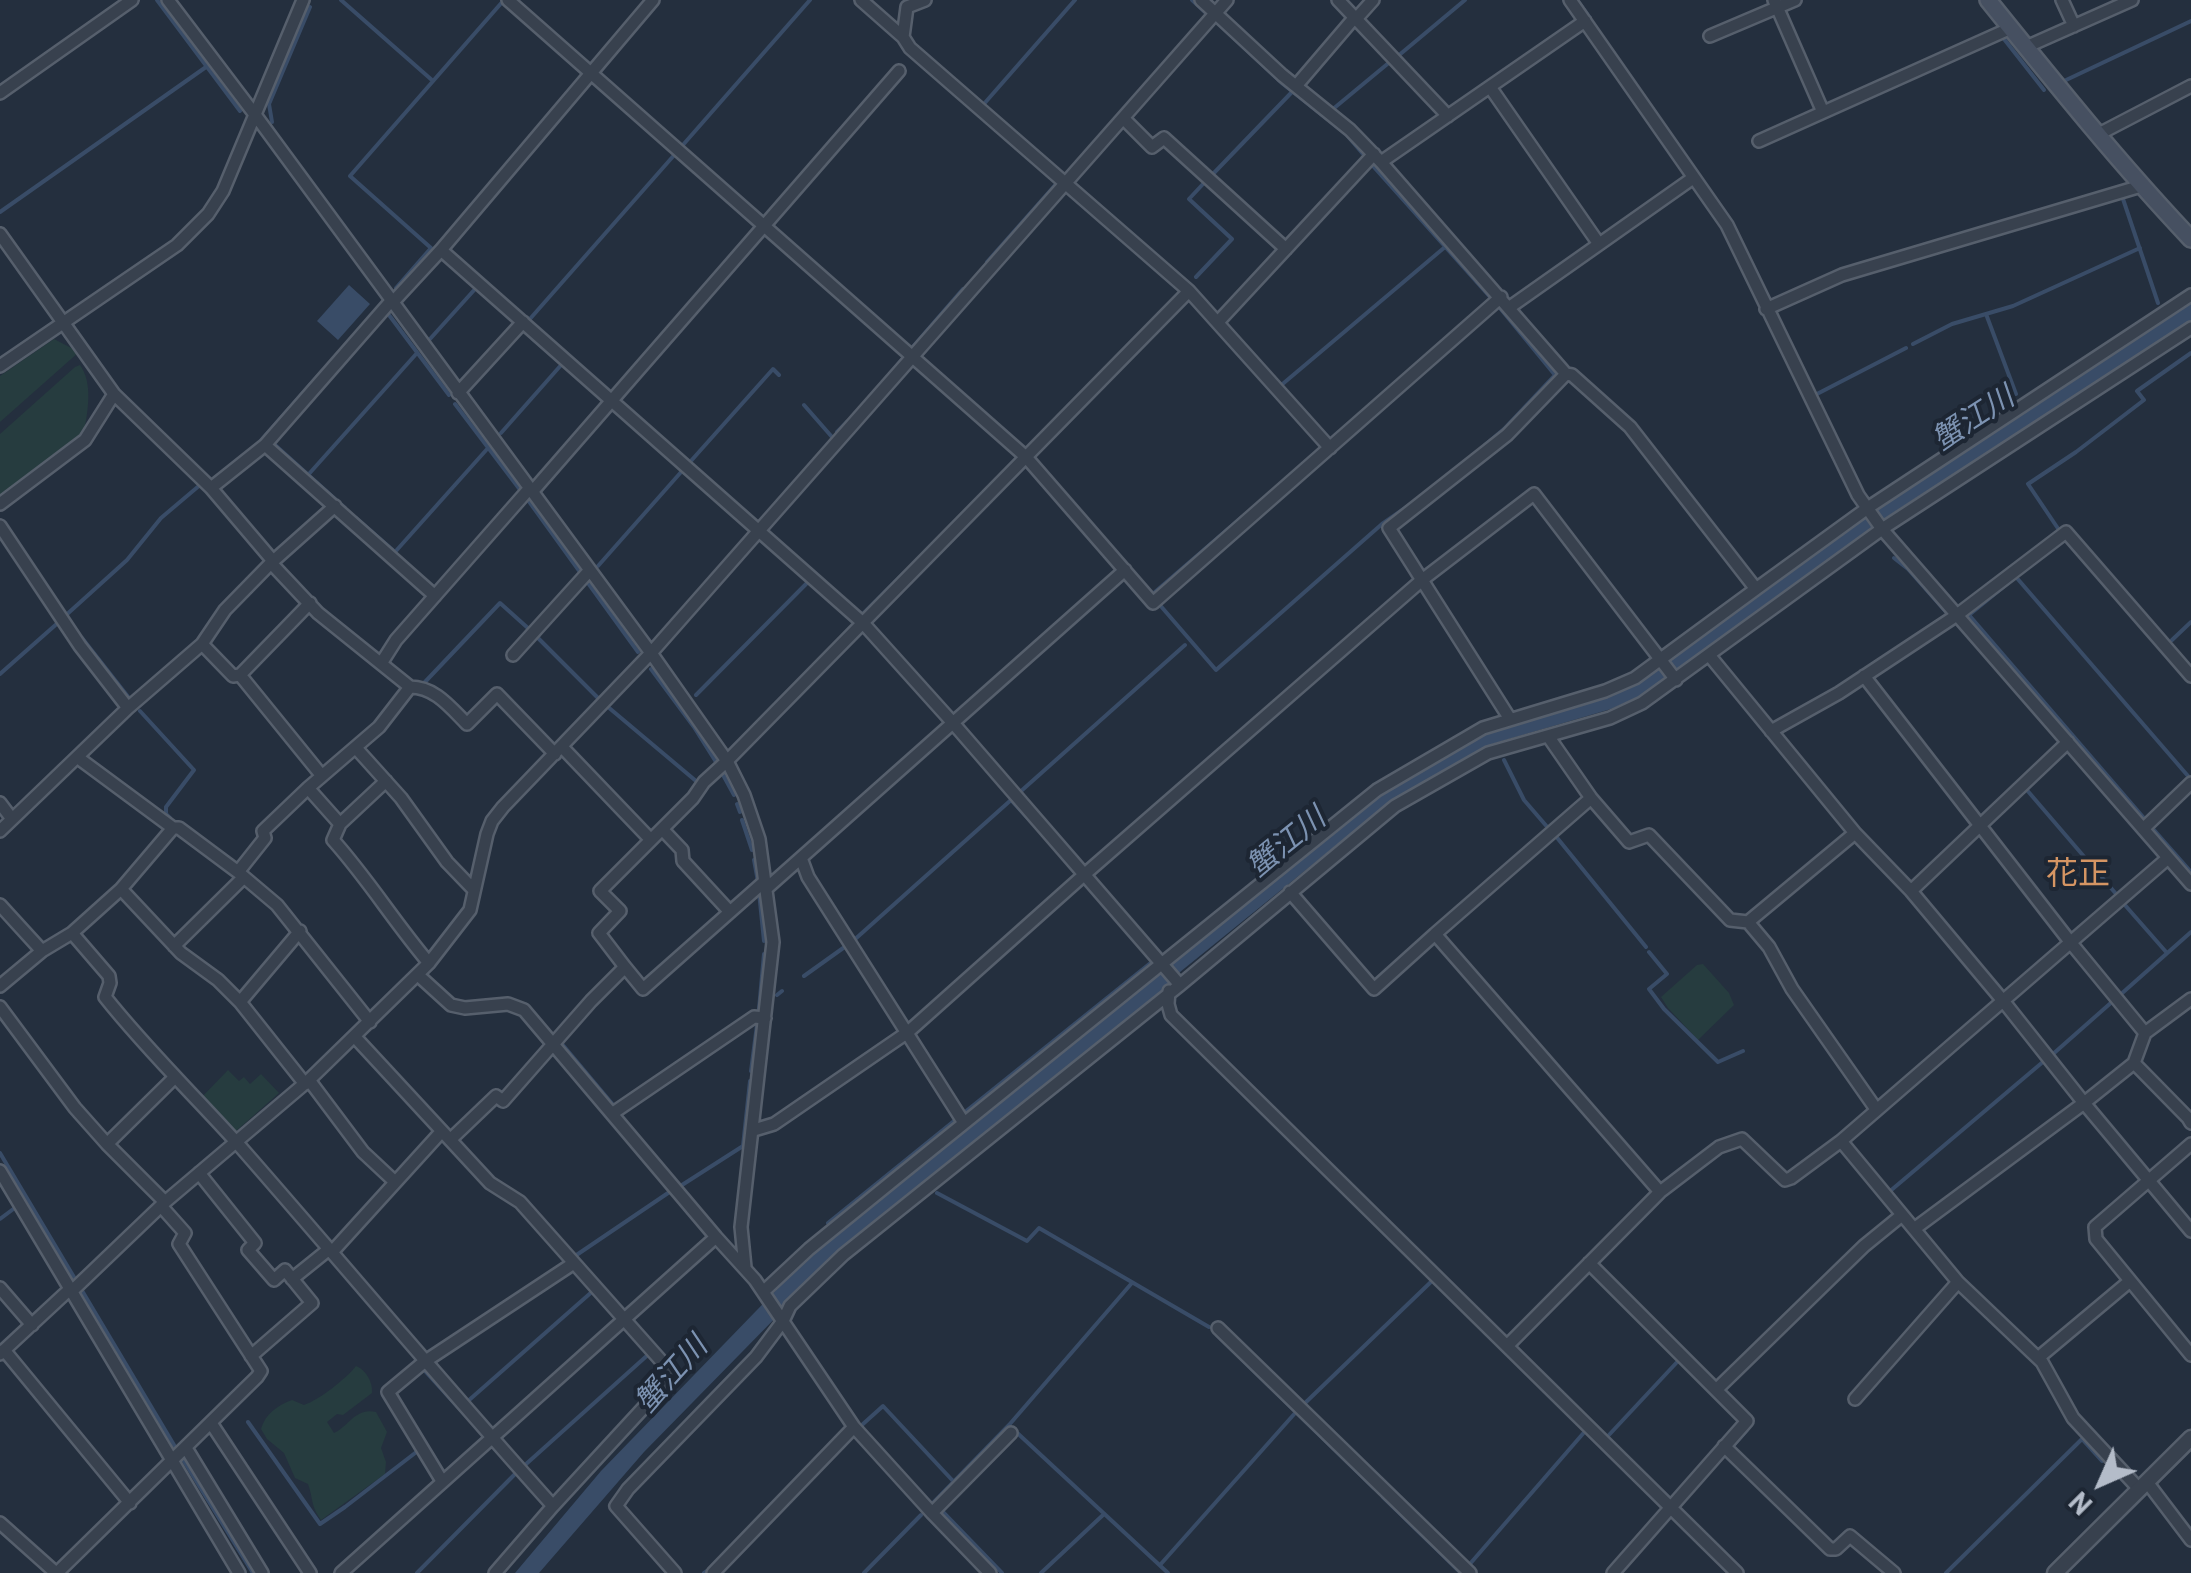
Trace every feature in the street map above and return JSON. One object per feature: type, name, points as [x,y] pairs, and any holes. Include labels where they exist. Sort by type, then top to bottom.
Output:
[{"type":"main road","points":[[1988,0],[2097,135],[2191,239]]},
{"type":"street","points":[[0,93],[132,0]]},
{"type":"street","points":[[168,0],[590,570],[727,762],[744,795],[758,840],[773,942],[742,1227],[745,1267]]},
{"type":"street","points":[[0,366],[188,236],[223,191],[304,0]]},
{"type":"street","points":[[508,0],[1026,457],[1153,603],[1505,302],[1599,244],[1694,178]]},
{"type":"street","points":[[210,488],[264,444],[441,250],[653,0]]},
{"type":"street","points":[[861,0],[910,48],[1188,291],[1330,448]]},
{"type":"street","points":[[902,37],[908,7],[925,0]]},
{"type":"street","points":[[1202,0],[1377,158],[1566,374],[1630,427],[1756,589]]},
{"type":"street","points":[[130,1503],[2,1352],[199,1172],[307,1082],[430,963],[470,910],[492,821],[650,653],[1227,0]]},
{"type":"street","points":[[1338,0],[1448,116]]},
{"type":"street","points":[[1296,86],[1373,0]]},
{"type":"street","points":[[1570,0],[1726,226],[1858,495],[1882,529],[2191,884]]},
{"type":"street","points":[[1710,36],[1776,4],[1795,0]]},
{"type":"street","points":[[2062,0],[2074,26]]},
{"type":"street","points":[[2026,48],[2132,0]]},
{"type":"street","points":[[1776,4],[1823,112]]},
{"type":"street","points":[[1218,322],[1377,158],[1448,116],[1585,21]]},
{"type":"street","points":[[1759,141],[2011,28]]},
{"type":"street","points":[[382,662],[396,640],[899,71]]},
{"type":"street","points":[[2097,135],[2191,86]]},
{"type":"street","points":[[1490,87],[1599,244]]},
{"type":"street","points":[[1123,118],[1152,147],[1164,138],[1286,249]]},
{"type":"street","points":[[1766,310],[1842,275],[2141,186]]},
{"type":"street","points":[[0,234],[114,394],[210,488],[318,614],[410,687],[435,693],[467,724],[497,694],[651,840]]},
{"type":"street","points":[[441,250],[862,623],[1163,963],[1176,986]]},
{"type":"street","points":[[1125,570],[802,858],[730,912],[643,988],[598,933],[620,912],[600,891],[1188,291]]},
{"type":"street","points":[[765,1294],[809,1249],[1378,790],[1484,728],[1635,678],[1869,508],[2191,295]]},
{"type":"street","points":[[458,393],[523,322]]},
{"type":"street","points":[[675,1573],[616,1506],[756,1356],[790,1306],[842,1256],[1395,806],[1488,753],[1610,718],[1642,704],[1882,529],[2191,328]]},
{"type":"street","points":[[1510,718],[1388,528],[1507,435],[1566,374]]},
{"type":"street","points":[[0,504],[85,440],[114,394]]},
{"type":"street","points":[[264,444],[435,596]]},
{"type":"street","points":[[754,1130],[774,1124],[908,1032],[1422,580],[1534,494],[1675,679]]},
{"type":"street","points":[[0,831],[128,708],[202,644],[225,610],[335,506]]},
{"type":"street","points":[[0,526],[80,646],[128,708]]},
{"type":"street","points":[[1771,731],[1957,615],[2066,532],[2191,676]]},
{"type":"street","points":[[513,655],[590,570]]},
{"type":"street","points":[[202,644],[233,676],[240,675],[310,604]]},
{"type":"street","points":[[1709,656],[1854,833],[1911,891],[2191,1230]]},
{"type":"street","points":[[240,675],[322,776]]},
{"type":"street","points":[[1864,676],[2071,943],[2146,1033]]},
{"type":"street","points":[[174,946],[241,875],[265,838],[264,831],[379,727],[410,687]]},
{"type":"street","points":[[1548,736],[1629,842],[1649,835],[1730,920],[1748,922],[1769,947],[1792,989],[1876,1110]]},
{"type":"street","points":[[1911,891],[2068,742]]},
{"type":"street","points":[[356,748],[473,889]]},
{"type":"street","points":[[78,756],[277,905],[370,1022]]},
{"type":"street","points":[[386,781],[340,824],[333,840],[430,963]]},
{"type":"street","points":[[2143,829],[2191,783]]},
{"type":"street","points":[[308,788],[340,824]]},
{"type":"street","points":[[1290,892],[1374,989],[1592,798]]},
{"type":"street","points":[[0,803],[12,819]]},
{"type":"street","points":[[0,986],[42,951],[72,933],[121,889],[172,828]]},
{"type":"street","points":[[662,829],[682,850],[682,861],[730,912]]},
{"type":"street","points":[[1748,922],[1854,833]]},
{"type":"street","points":[[802,858],[808,877],[964,1123]]},
{"type":"street","points":[[1508,1345],[1660,1192],[1718,1147],[1742,1139],[1785,1180],[1792,1178],[1841,1141],[2168,858]]},
{"type":"street","points":[[121,889],[174,946],[240,1002],[364,1152],[394,1181]]},
{"type":"street","points":[[0,905],[42,951]]},
{"type":"street","points":[[240,1002],[300,931]]},
{"type":"street","points":[[72,933],[109,976],[105,997],[133,1033],[235,1141],[553,1506]]},
{"type":"street","points":[[1435,934],[1660,1192]]},
{"type":"street","points":[[292,1278],[330,1251],[392,1188],[394,1181],[446,1135],[496,1096],[503,1101],[625,967]]},
{"type":"street","points":[[418,976],[450,1005],[465,1008],[508,1004],[524,1010],[745,1267],[854,1426],[990,1573]]},
{"type":"street","points":[[1176,986],[1168,1004],[1171,1016],[1737,1573]]},
{"type":"street","points":[[1914,1229],[2134,1063],[2146,1033],[2191,999]]},
{"type":"street","points":[[0,1007],[75,1108],[185,1233],[179,1244],[260,1371],[180,1455],[56,1573],[0,1522]]},
{"type":"street","points":[[613,1113],[754,1016],[765,1018]]},
{"type":"street","points":[[354,1036],[490,1182],[520,1202],[672,1372],[670,1380],[496,1573]]},
{"type":"street","points":[[2134,1063],[2190,1119]]},
{"type":"street","points":[[107,1144],[174,1078]]},
{"type":"street","points":[[1841,1141],[1958,1282],[2042,1362],[2074,1418],[2191,1540]]},
{"type":"street","points":[[2191,1144],[2094,1227],[2096,1239],[2191,1355]]},
{"type":"street","points":[[0,1171],[180,1455],[262,1573]]},
{"type":"street","points":[[199,1172],[255,1243],[248,1250],[274,1280],[285,1270],[312,1303],[251,1356]]},
{"type":"street","points":[[1716,1390],[1864,1246],[1902,1215]]},
{"type":"street","points":[[341,1573],[716,1236]]},
{"type":"street","points":[[442,1481],[388,1392],[424,1362],[574,1263]]},
{"type":"street","points":[[1589,1263],[1747,1421],[1613,1573]]},
{"type":"street","points":[[2038,1358],[2130,1281]]},
{"type":"street","points":[[1854,1398],[1958,1282]]},
{"type":"street","points":[[0,1288],[32,1324]]},
{"type":"street","points":[[1218,1328],[1470,1573]]},
{"type":"street","points":[[211,1424],[310,1573]]},
{"type":"street","points":[[714,1573],[854,1426]]},
{"type":"street","points":[[932,1514],[1011,1433]]},
{"type":"street","points":[[2056,1573],[2191,1438]]},
{"type":"street","points":[[1724,1446],[1830,1549],[1836,1549],[1850,1536],[1886,1570]]},
{"type":"street","points":[[180,1455],[239,1573]]},
{"type":"green space","points":[[54,339],[79,352],[0,422],[0,376]]},
{"type":"green space","points":[[80,365],[88,389],[84,432],[0,496],[0,434]]},
{"type":"green space","points":[[1703,964],[1729,993],[1734,1005],[1698,1040],[1661,997]]},
{"type":"green space","points":[[228,1070],[239,1081],[244,1077],[250,1084],[261,1074],[279,1093],[230,1133],[199,1100]]},
{"type":"green space","points":[[356,1366],[368,1377],[372,1393],[327,1422],[334,1433],[358,1414],[376,1412],[387,1432],[381,1448],[385,1474],[321,1520],[308,1484],[295,1478],[284,1453],[261,1429],[277,1407],[292,1400],[304,1405],[310,1402]]},
{"type":"water","points":[[349,285],[370,304],[338,340],[317,321]]},
{"type":"water","points":[[2191,300],[2191,321],[1882,520],[1645,694],[1611,709],[1492,744],[1391,801],[839,1253],[644,1452],[539,1573],[515,1573],[601,1471],[818,1247],[1381,792],[1486,733],[1606,694],[1866,514]]},
{"type":"waterway","points":[[157,0],[240,111]]},
{"type":"waterway","points":[[341,0],[433,81]]},
{"type":"waterway","points":[[396,288],[431,248],[350,176],[504,0]]},
{"type":"waterway","points":[[682,146],[810,0]]},
{"type":"waterway","points":[[983,105],[1075,0]]},
{"type":"waterway","points":[[1192,0],[1205,12]]},
{"type":"waterway","points":[[1398,56],[1465,0]]},
{"type":"waterway","points":[[1577,0],[1590,18]]},
{"type":"waterway","points":[[272,122],[269,104],[310,7]]},
{"type":"waterway","points":[[2064,81],[2191,21]]},
{"type":"waterway","points":[[1222,27],[1283,84],[1346,134],[1363,154]]},
{"type":"waterway","points":[[2004,39],[2044,90]]},
{"type":"waterway","points":[[1333,109],[1391,61]]},
{"type":"waterway","points":[[0,212],[206,67]]},
{"type":"waterway","points":[[1211,176],[1291,93]]},
{"type":"waterway","points":[[529,320],[676,153]]},
{"type":"waterway","points":[[1373,166],[1491,298]]},
{"type":"waterway","points":[[987,262],[1057,183],[1054,180]]},
{"type":"waterway","points":[[1196,277],[1232,239],[1189,199],[1203,184]]},
{"type":"waterway","points":[[2123,199],[2158,303]]},
{"type":"waterway","points":[[1279,387],[1445,247]]},
{"type":"waterway","points":[[1913,344],[1952,324],[2013,306],[2140,248]]},
{"type":"waterway","points":[[430,339],[476,288]]},
{"type":"waterway","points":[[911,349],[963,289]]},
{"type":"waterway","points":[[1485,445],[1555,375],[1500,308]]},
{"type":"waterway","name":"蟹江川","points":[[1986,314],[2016,394]]},
{"type":"waterway","points":[[389,315],[449,395]]},
{"type":"waterway","points":[[501,433],[562,364],[533,339]]},
{"type":"waterway","points":[[1816,397],[1906,348]]},
{"type":"waterway","points":[[308,475],[417,353]]},
{"type":"waterway","points":[[2059,530],[2028,484],[2144,400],[2137,391],[2191,353]]},
{"type":"waterway","points":[[876,390],[906,355]]},
{"type":"waterway","points":[[690,462],[773,369],[779,375]]},
{"type":"waterway","points":[[257,445],[323,370]]},
{"type":"waterway","points":[[455,404],[521,491]]},
{"type":"waterway","points":[[804,405],[832,437]]},
{"type":"waterway","points":[[837,432],[848,421]]},
{"type":"waterway","points":[[275,445],[345,508]]},
{"type":"waterway","points":[[356,518],[395,552],[488,448]]},
{"type":"waterway","points":[[598,566],[682,471]]},
{"type":"waterway","points":[[65,616],[127,560],[161,518],[200,485]]},
{"type":"waterway","points":[[528,500],[580,572]]},
{"type":"waterway","points":[[1159,604],[1216,670],[1382,524],[1411,504]]},
{"type":"waterway","points":[[1155,592],[1242,517]]},
{"type":"waterway","points":[[1894,558],[1947,613]]},
{"type":"waterway","points":[[860,613],[903,574]]},
{"type":"waterway","points":[[2018,575],[1969,615],[2143,817]]},
{"type":"waterway","points":[[2016,577],[2188,776]]},
{"type":"waterway","points":[[696,695],[808,582]]},
{"type":"waterway","points":[[588,583],[638,652]]},
{"type":"waterway","points":[[424,683],[500,603],[529,629]]},
{"type":"waterway","points":[[0,674],[60,621]]},
{"type":"waterway","points":[[2172,640],[2191,622]]},
{"type":"waterway","points":[[539,635],[599,699]]},
{"type":"waterway","points":[[82,638],[129,698]]},
{"type":"waterway","points":[[1020,792],[1185,645]]},
{"type":"waterway","points":[[651,669],[716,762]]},
{"type":"waterway","points":[[608,707],[696,781]]},
{"type":"waterway","points":[[140,711],[194,770],[166,807],[170,818]]},
{"type":"waterway","points":[[1504,760],[1524,800],[1549,829]]},
{"type":"waterway","points":[[722,773],[734,795]]},
{"type":"waterway","points":[[2026,789],[2117,895]]},
{"type":"waterway","points":[[853,941],[1011,800],[1033,824]]},
{"type":"waterway","points":[[737,804],[740,812]]},
{"type":"waterway","points":[[742,820],[752,850]]},
{"type":"waterway","points":[[2154,830],[2191,872]]},
{"type":"waterway","points":[[1554,834],[1646,947]]},
{"type":"waterway","points":[[754,860],[758,882]]},
{"type":"waterway","points":[[759,892],[764,941]]},
{"type":"waterway","points":[[2124,904],[2167,953]]},
{"type":"waterway","points":[[2120,995],[2191,932]]},
{"type":"waterway","points":[[804,976],[846,946]]},
{"type":"waterway","points":[[1649,952],[1667,974],[1649,989],[1664,1009],[1718,1062],[1743,1051]]},
{"type":"waterway","points":[[759,1009],[764,954]]},
{"type":"waterway","points":[[965,1112],[1153,961]]},
{"type":"waterway","points":[[777,995],[782,991]]},
{"type":"waterway","points":[[2053,1054],[2113,1001]]},
{"type":"waterway","points":[[751,1071],[757,1025]]},
{"type":"waterway","points":[[562,1044],[614,1106]]},
{"type":"waterway","points":[[1887,1190],[2044,1061]]},
{"type":"waterway","points":[[682,1185],[743,1146],[750,1081]]},
{"type":"waterway","points":[[828,1223],[954,1121]]},
{"type":"waterway","points":[[0,1153],[177,1450]]},
{"type":"waterway","points":[[575,1256],[671,1191]]},
{"type":"waterway","points":[[937,1193],[1027,1241],[1039,1228],[1209,1327]]},
{"type":"waterway","points":[[0,1219],[16,1207]]},
{"type":"waterway","points":[[1304,1404],[1434,1279]]},
{"type":"waterway","points":[[933,1503],[1009,1425],[1131,1284]]},
{"type":"waterway","points":[[468,1401],[594,1290]]},
{"type":"waterway","points":[[1217,1335],[1374,1488]]},
{"type":"waterway","name":"蟹江川","points":[[525,1465],[650,1353]]},
{"type":"waterway","points":[[1608,1436],[1679,1360]]},
{"type":"waterway","points":[[425,1371],[466,1416]]},
{"type":"waterway","points":[[863,1424],[883,1406],[953,1481]]},
{"type":"waterway","points":[[1160,1565],[1296,1412]]},
{"type":"waterway","points":[[248,1422],[320,1524],[417,1448]]},
{"type":"waterway","points":[[1013,1429],[1168,1573]]},
{"type":"waterway","points":[[1469,1565],[1587,1429]]},
{"type":"waterway","points":[[1733,1448],[1747,1430]]},
{"type":"waterway","points":[[1946,1573],[2082,1439],[2102,1461]]},
{"type":"waterway","points":[[182,1458],[253,1573]]},
{"type":"waterway","points":[[417,1573],[516,1470]]},
{"type":"waterway","points":[[1383,1497],[1461,1573]]},
{"type":"waterway","points":[[941,1510],[1002,1573]]},
{"type":"waterway","points":[[864,1573],[921,1515]]},
{"type":"waterway","points":[[1041,1573],[1103,1515]]},
{"type":"district","name":"花正","points":[[2078,873]]}]
